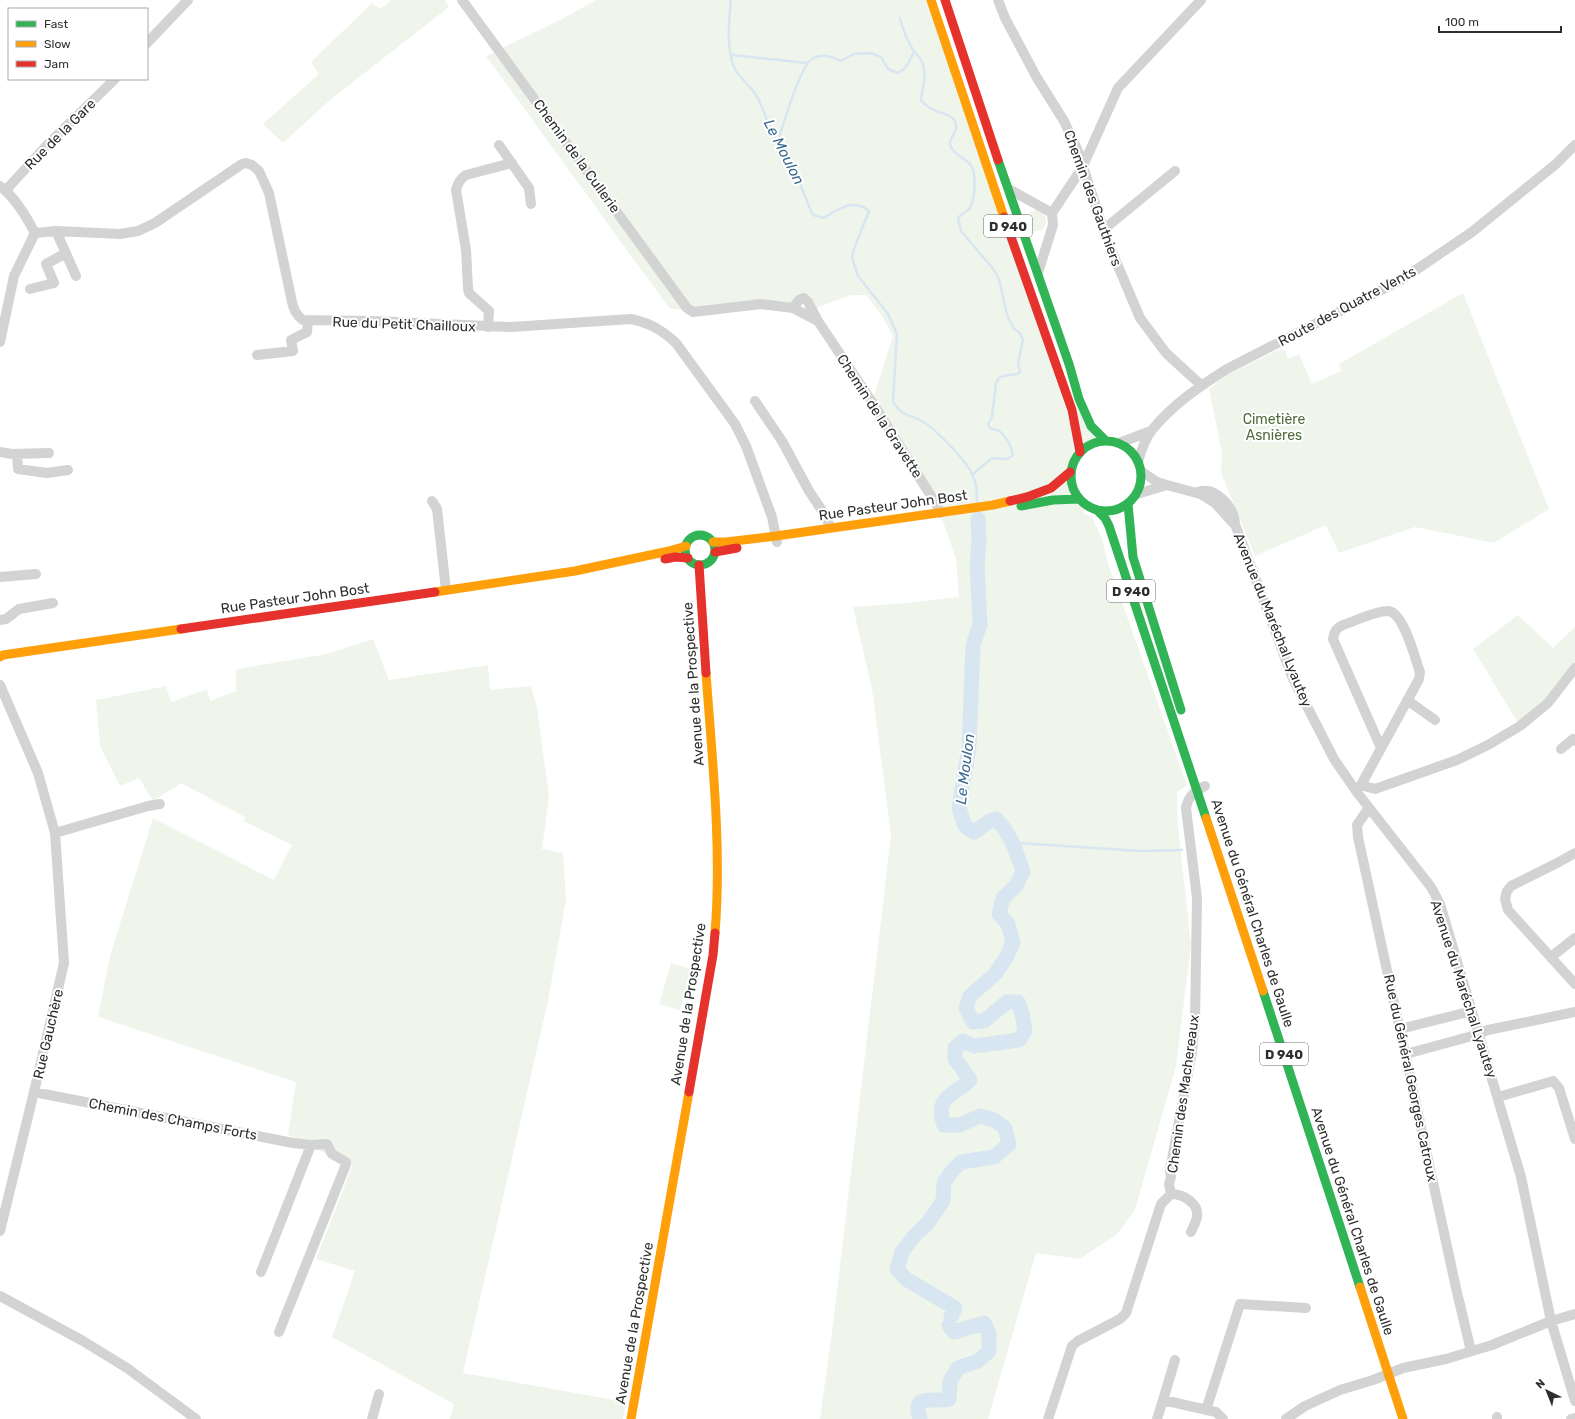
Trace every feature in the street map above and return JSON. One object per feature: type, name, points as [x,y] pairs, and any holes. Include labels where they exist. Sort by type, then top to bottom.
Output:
[{"type":"main road","name":"D 940","points":[[932,0],[980,148],[1072,410],[1080,452]]},
{"type":"main road","name":"D 940","points":[[945,0],[992,146],[1009,189],[1038,273],[1069,364],[1079,399],[1091,426],[1106,441]]},
{"type":"main road","points":[[1078,499],[1072,486],[1070,472],[1080,452],[1092,444],[1106,441],[1119,443],[1134,454],[1140,466],[1140,487],[1137,494],[1128,504],[1114,511],[1098,511]]},
{"type":"main road","name":"Rue Pasteur John Bost","points":[[994,507],[1051,488],[1070,472]]},
{"type":"main road","name":"Rue Pasteur John Bost","points":[[713,542],[776,539],[994,507],[1053,500],[1078,499]]},
{"type":"main road","name":"Avenue du Général Charles de Gaulle","points":[[1078,499],[1085,505],[1098,511],[1105,518],[1109,526],[1202,785],[1391,1373],[1402,1419]]},
{"type":"main road","name":"D 940","points":[[1128,504],[1131,547],[1183,716]]},
{"type":"main road","name":"Rue Pasteur John Bost","points":[[715,552],[830,527],[940,513],[967,512]]},
{"type":"main road","points":[[695,536],[705,536],[713,542],[715,552],[714,556],[708,562],[700,565],[692,563],[686,554],[686,546],[688,542],[695,536]]},
{"type":"main road","name":"Rue Pasteur John Bost","points":[[595,568],[642,556],[674,551],[686,546]]},
{"type":"main road","name":"Rue Pasteur John Bost","points":[[0,657],[11,654],[595,568],[675,557],[688,558]]},
{"type":"main road","name":"Avenue de la Prospective","points":[[631,1419],[713,955],[717,909],[714,790],[700,565]]},
{"type":"main road","name":"Avenue du Général Charles de Gaulle","points":[[1391,1373],[1410,1419]]},
{"type":"street","points":[[148,42],[188,0]]},
{"type":"street","name":"Chemin de la Cullerie","points":[[462,0],[674,291],[687,308],[693,312]]},
{"type":"street","name":"Chemin des Gauthiers","points":[[998,0],[1005,18],[1037,78],[1064,121],[1078,151],[1082,168],[1103,230],[1140,318],[1166,353],[1201,385]]},
{"type":"street","points":[[1038,273],[1053,225],[1052,213],[1082,168],[1118,88],[1201,0]]},
{"type":"street","name":"Rue de la Gare","points":[[3,188],[113,80]]},
{"type":"street","points":[[499,145],[529,188],[531,204]]},
{"type":"street","name":"Route des Quatre Vents","points":[[1151,431],[1201,385],[1227,370],[1402,280],[1472,232],[1556,164],[1575,145]]},
{"type":"street","points":[[488,327],[489,312],[469,293],[466,250],[456,190],[457,184],[466,175],[512,163]]},
{"type":"street","points":[[35,233],[56,231],[120,234],[138,231],[155,223],[242,164],[252,165],[259,171],[269,193],[295,311],[299,317],[308,321],[308,332],[292,340],[292,351],[257,355]]},
{"type":"street","points":[[1103,230],[1175,171]]},
{"type":"street","points":[[3,188],[35,233]]},
{"type":"street","points":[[1009,189],[1052,213]]},
{"type":"street","points":[[56,231],[76,276]]},
{"type":"street","points":[[0,342],[4,300],[35,233]]},
{"type":"street","points":[[30,289],[54,283],[46,264],[66,253]]},
{"type":"street","name":"Chemin de la Gravette","points":[[693,312],[761,304],[793,308],[818,321],[880,415],[938,507],[940,513]]},
{"type":"street","name":"Rue du Petit Chailloux","points":[[308,321],[373,321],[488,327],[511,327],[631,319],[645,322],[665,333],[676,343],[735,424],[758,478],[772,517],[776,539]]},
{"type":"street","points":[[755,402],[782,441],[809,491],[825,515],[830,527]]},
{"type":"street","points":[[1119,443],[1151,431]]},
{"type":"street","points":[[1140,466],[1143,447],[1151,431]]},
{"type":"street","points":[[0,452],[17,454],[49,454]]},
{"type":"street","points":[[17,454],[18,469],[47,473],[68,470]]},
{"type":"street","name":"Avenue du Maréchal Lyautey","points":[[1140,466],[1157,482],[1198,492],[1213,498],[1217,498],[1219,494],[1231,510],[1294,679],[1334,759],[1358,788],[1369,808],[1431,887],[1440,904],[1480,1033],[1521,1177],[1550,1321],[1575,1401]]},
{"type":"street","name":"Avenue du Maréchal Lyautey","points":[[1137,494],[1166,485]]},
{"type":"street","name":"Avenue du Maréchal Lyautey","points":[[1198,492],[1215,503],[1235,524]]},
{"type":"street","points":[[432,501],[437,509],[446,590]]},
{"type":"street","points":[[0,577],[36,574]]},
{"type":"street","points":[[0,620],[6,619],[19,609],[53,603]]},
{"type":"street","points":[[1381,748],[1333,639],[1333,635],[1338,628],[1381,612],[1390,611],[1396,614],[1404,626],[1420,672],[1419,678],[1381,748],[1358,788],[1375,789],[1457,760],[1488,745],[1520,726],[1548,703],[1575,668]]},
{"type":"street","name":"Rue Gauchère","points":[[0,685],[38,773],[55,833],[64,963],[0,1230]]},
{"type":"street","points":[[1407,700],[1435,720]]},
{"type":"street","points":[[1561,749],[1573,739],[1575,741]]},
{"type":"street","name":"Chemin des Machereaux","points":[[1171,1194],[1169,1184],[1171,1177],[1170,1170],[1192,1052],[1195,1022],[1197,898],[1186,808],[1187,800],[1202,785]]},
{"type":"street","points":[[55,833],[148,806],[160,804]]},
{"type":"street","name":"Rue du Général Georges Catroux","points":[[1369,808],[1357,826],[1358,837],[1471,1351]]},
{"type":"street","points":[[1575,852],[1559,862],[1516,882],[1507,891],[1505,898],[1508,910],[1575,984]]},
{"type":"street","points":[[1551,957],[1575,938]]},
{"type":"street","points":[[1400,1029],[1472,1011]]},
{"type":"street","points":[[1406,1054],[1488,1030],[1575,1012]]},
{"type":"street","points":[[1498,1097],[1553,1081],[1559,1088],[1575,1140]]},
{"type":"street","name":"Chemin des Champs Forts","points":[[34,1092],[311,1145],[327,1144],[332,1154],[346,1162],[279,1332]]},
{"type":"street","points":[[261,1272],[311,1145]]},
{"type":"street","points":[[1048,1419],[1072,1346],[1078,1341],[1120,1319],[1126,1313],[1161,1204],[1171,1194],[1177,1194],[1184,1197],[1196,1208],[1197,1216],[1191,1232]]},
{"type":"street","points":[[0,1296],[127,1368],[196,1419]]},
{"type":"street","points":[[1206,1410],[1240,1304],[1306,1308]]},
{"type":"street","points":[[1286,1419],[1319,1399],[1403,1368],[1446,1359],[1492,1345],[1550,1321],[1575,1314]]},
{"type":"street","points":[[1157,1419],[1175,1360]]},
{"type":"street","points":[[372,1419],[378,1394]]},
{"type":"street","points":[[1163,1400],[1216,1412],[1224,1419]]},
{"type":"street","points":[[1571,1419],[1575,1418]]},
{"type":"green space","points":[[392,0],[445,0],[449,7],[330,100],[283,143],[263,124],[319,74],[311,62],[372,3],[380,9]]},
{"type":"green space","points":[[596,0],[931,0],[1080,452],[1073,460],[1071,465],[1070,477],[1072,487],[1085,505],[1083,513],[1092,517],[1102,539],[1108,563],[1187,785],[1177,792],[1178,827],[1191,945],[1176,1066],[1135,1210],[1117,1234],[1080,1259],[1036,1253],[988,1419],[820,1419],[834,1316],[891,836],[872,689],[853,607],[959,597],[956,559],[938,507],[872,402],[893,336],[882,316],[866,295],[851,295],[813,309],[808,302],[786,307],[693,312],[669,308],[486,56],[562,19]]},
{"type":"green space","points":[[1036,210],[1045,216],[1047,221],[1042,230],[1031,232],[1026,219],[1031,212]]},
{"type":"green space","name":"Cimetière Asnières","points":[[1463,293],[1549,509],[1494,543],[1415,527],[1339,553],[1326,525],[1255,556],[1221,473],[1222,453],[1209,389],[1225,376],[1280,349],[1285,351],[1288,359],[1299,354],[1312,384],[1341,371],[1339,364]]},
{"type":"green space","points":[[1076,402],[1097,438],[1082,444]]},
{"type":"green space","points":[[1518,615],[1553,648],[1575,627],[1575,668],[1520,726],[1473,649]]},
{"type":"green space","points":[[373,639],[389,680],[488,665],[490,690],[531,686],[537,707],[549,797],[542,849],[563,853],[566,900],[548,1001],[463,1373],[626,1402],[623,1419],[450,1419],[454,1404],[332,1337],[355,1271],[316,1259],[352,1167],[288,1135],[296,1082],[98,1017],[110,956],[153,818],[274,880],[292,845],[244,821],[245,817],[181,783],[153,801],[139,778],[120,786],[100,746],[96,700],[166,686],[171,702],[207,689],[210,701],[236,691],[236,669],[327,654]]},
{"type":"green space","points":[[671,963],[691,969],[680,1010],[659,1004]]},
{"type":"waterway","name":"Le Moulon","points":[[731,0],[729,38],[731,58],[734,67],[756,95],[774,136],[789,155],[813,215],[824,218],[840,208],[852,205],[858,205],[869,211],[852,258],[858,276],[888,314],[897,334],[893,401],[901,412],[926,424],[950,445],[965,462],[975,482],[977,504]]},
{"type":"waterway","points":[[900,18],[909,42],[923,65],[924,80],[921,101],[930,108],[952,117],[956,123],[956,130],[950,142],[951,147],[970,164],[974,173],[974,196],[971,206],[969,210],[961,214],[958,218],[961,231],[994,270],[999,279],[1007,315],[1014,329],[1020,333],[1023,340],[1018,363],[1020,372],[1018,374],[999,378],[996,383],[992,417],[988,424],[990,428],[999,431],[1006,439],[1012,450],[1012,456],[1007,459],[992,458],[973,474]]},
{"type":"waterway","points":[[778,141],[797,84],[807,64],[812,59],[823,56],[841,61],[854,54],[871,53],[881,57],[888,69],[898,73],[906,67],[914,51]]},
{"type":"waterway","points":[[732,55],[807,63]]},
{"type":"waterway","name":"Le Moulon","points":[[978,513],[978,519]]},
{"type":"waterway","name":"Le Moulon","points":[[951,1317],[955,1308],[906,1279],[897,1269],[902,1252],[916,1234],[927,1224],[943,1201],[944,1183],[951,1172],[961,1162],[994,1157],[1009,1144],[1005,1128],[994,1120],[980,1116],[960,1125],[944,1125],[941,1108],[943,1103],[947,1098],[970,1080],[955,1059],[955,1048],[963,1041],[974,1046],[1019,1040],[1025,1031],[1022,1013],[1018,1002],[1007,1002],[984,1021],[973,1022],[966,1008],[970,996],[996,973],[1007,956],[1013,942],[1008,924],[999,914],[1003,898],[1016,886],[1023,871],[1009,837],[996,819],[990,821],[974,832],[965,826],[959,808],[969,747],[973,645],[980,625],[977,564],[979,543],[978,519]]},
{"type":"waterway","points":[[1013,845],[1018,843],[1140,851],[1182,850]]},
{"type":"waterway","name":"Le Moulon","points":[[920,1419],[918,1405],[921,1402],[926,1400],[949,1399],[950,1381],[958,1368],[978,1361],[989,1351],[989,1333],[984,1323],[954,1332],[949,1326]]},
{"type":"traffic: fast","points":[[998,160],[1069,364],[1079,399],[1091,426],[1106,441]]},
{"type":"traffic: fast","points":[[1099,441],[1113,441],[1126,447],[1135,456],[1139,462],[1141,476],[1139,490],[1131,501],[1120,509],[1113,511],[1099,511],[1092,509],[1081,501],[1073,490],[1071,483],[1071,469],[1073,462],[1081,451],[1092,443],[1099,441]]},
{"type":"traffic: fast","points":[[1021,506],[1053,500],[1078,499]]},
{"type":"traffic: fast","points":[[1128,504],[1133,557],[1181,710]]},
{"type":"traffic: fast","points":[[1098,511],[1105,518],[1109,526],[1206,818]]},
{"type":"traffic: fast","points":[[700,535],[711,539],[715,550],[711,561],[700,565],[689,561],[685,550],[689,539],[700,535]]},
{"type":"traffic: fast","points":[[1263,991],[1360,1287]]},
{"type":"traffic: slow","points":[[931,0],[1004,217]]},
{"type":"traffic: slow","points":[[713,542],[726,542],[776,536],[993,505],[1010,501]]},
{"type":"traffic: slow","points":[[435,592],[575,571],[686,546]]},
{"type":"traffic: slow","points":[[0,657],[3,655],[181,629]]},
{"type":"traffic: slow","points":[[706,673],[717,836],[717,901],[715,933]]},
{"type":"traffic: slow","points":[[1206,818],[1263,991]]},
{"type":"traffic: slow","points":[[631,1419],[689,1092]]},
{"type":"traffic: slow","points":[[1360,1287],[1403,1419]]},
{"type":"traffic: jam","points":[[945,0],[998,160]]},
{"type":"traffic: jam","points":[[1004,217],[1072,410],[1080,452]]},
{"type":"traffic: jam","points":[[1010,501],[1027,497],[1051,488],[1070,472]]},
{"type":"traffic: jam","points":[[715,552],[737,548]]},
{"type":"traffic: jam","points":[[665,559],[675,557],[688,558]]},
{"type":"traffic: jam","points":[[699,565],[706,673]]},
{"type":"traffic: jam","points":[[181,629],[435,592]]},
{"type":"traffic: jam","points":[[689,1092],[713,955],[715,933]]}]
